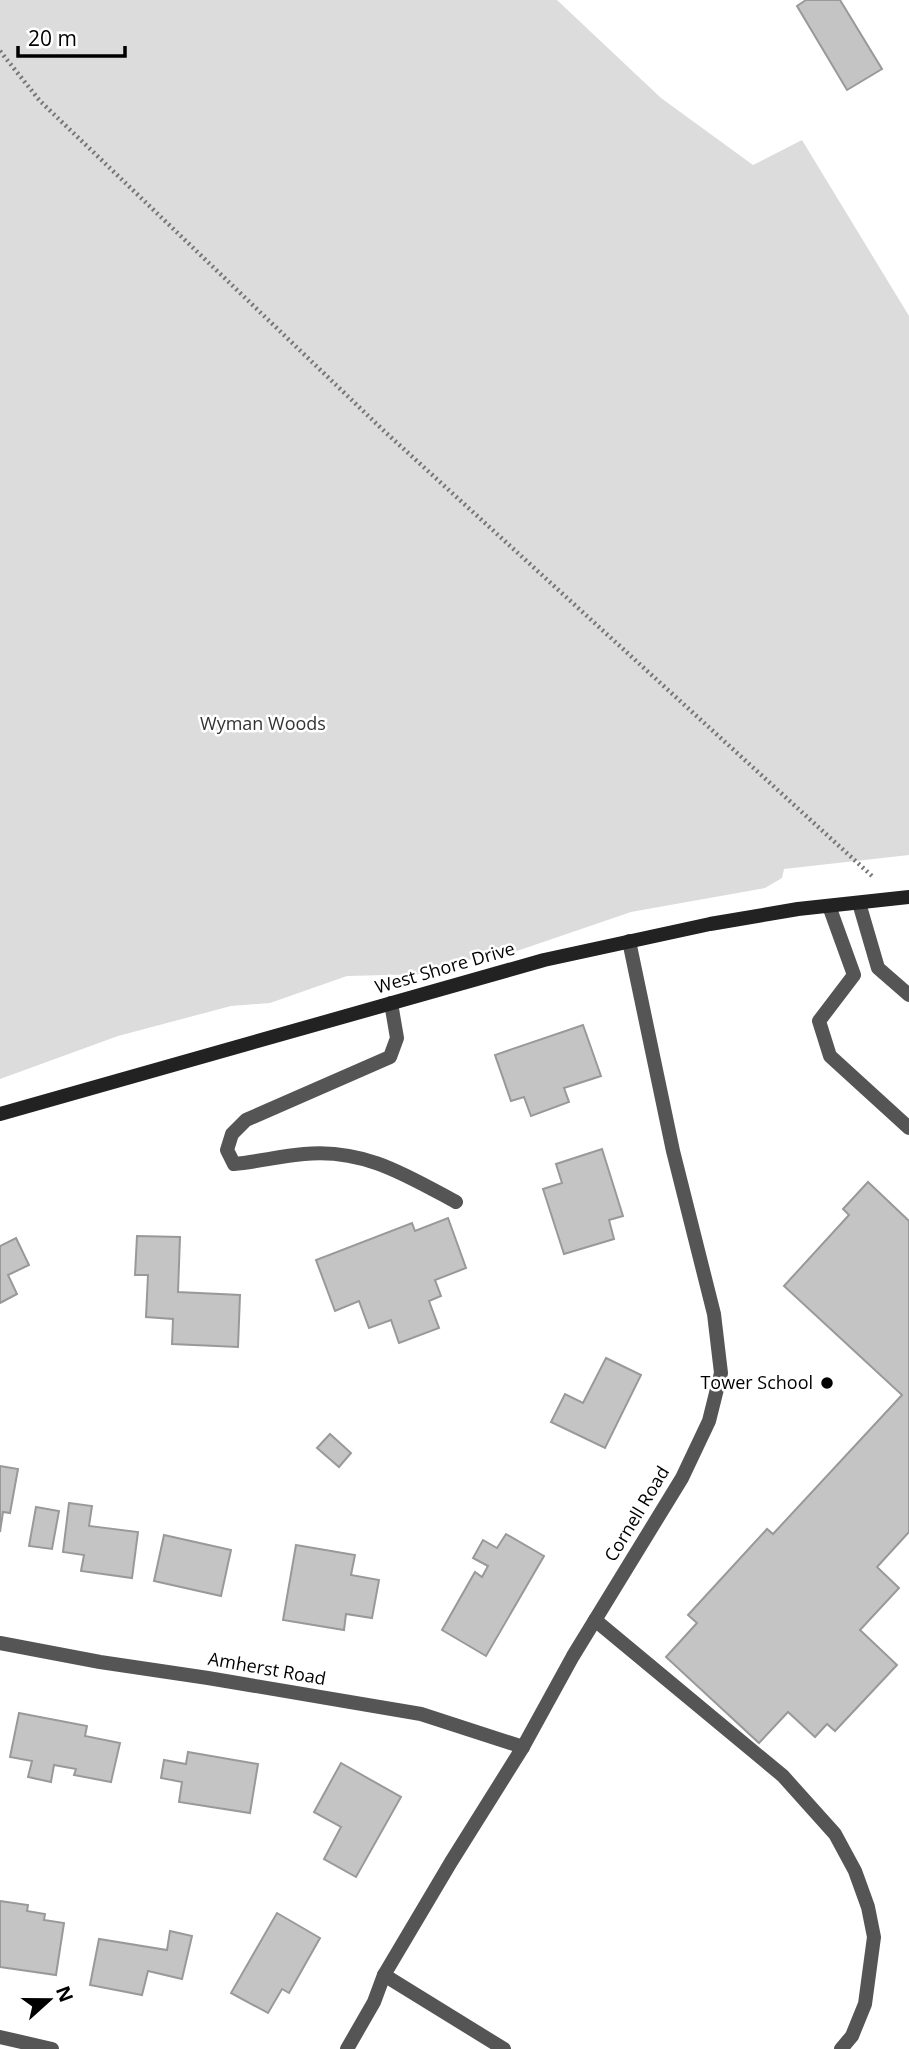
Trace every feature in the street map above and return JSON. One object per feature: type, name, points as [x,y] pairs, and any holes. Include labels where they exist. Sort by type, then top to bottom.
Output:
[{"type":"main road","name":"West Shore Drive","points":[[0,1114],[544,960],[710,924],[903,898]]},
{"type":"street","points":[[859,902],[878,968],[909,995]]},
{"type":"street","points":[[828,906],[854,975],[819,1021],[830,1056],[909,1128]]},
{"type":"street","name":"Cornell Road","points":[[347,2049],[374,2002],[384,1975],[682,1478],[709,1421],[721,1373],[714,1314],[673,1151],[629,941]]},
{"type":"street","points":[[391,1003],[397,1038],[390,1057],[246,1120],[232,1134],[227,1150],[234,1164],[261,1162],[304,1153],[353,1155],[395,1169],[456,1202]]},
{"type":"street","points":[[595,1620],[783,1776],[835,1834],[868,1907],[873,1937],[865,2004],[852,2036],[841,2049]]},
{"type":"street","name":"Amherst Road","points":[[0,1643],[421,1714],[523,1747]]},
{"type":"street","points":[[384,1975],[504,2049]]},
{"type":"street","points":[[0,2038],[52,2049]]},
{"type":"path","points":[[0,51],[40,101],[383,430],[903,898]]},
{"type":"green space","name":"Wyman Woods","points":[[0,0],[557,0],[661,98],[753,165],[802,140],[909,316],[909,855],[784,869],[782,878],[765,888],[631,912],[514,952],[480,956],[428,974],[347,976],[270,1003],[231,1006],[118,1036],[0,1079]]},
{"type":"building","points":[[806,0],[840,0],[882,69],[847,90],[797,6]]},
{"type":"building","points":[[583,1025],[601,1076],[564,1088],[569,1102],[531,1116],[524,1097],[511,1101],[495,1055]]},
{"type":"building","points":[[602,1149],[623,1216],[609,1220],[614,1239],[564,1254],[543,1189],[562,1183],[556,1164]]},
{"type":"building","points":[[868,1182],[909,1221],[909,1532],[877,1567],[899,1588],[860,1630],[897,1665],[835,1731],[827,1724],[815,1737],[788,1712],[759,1743],[666,1657],[697,1623],[688,1615],[767,1529],[773,1534],[902,1395],[784,1286],[849,1215],[843,1209]]},
{"type":"building","points":[[448,1218],[466,1268],[435,1280],[441,1296],[429,1301],[439,1328],[399,1343],[391,1320],[369,1328],[359,1301],[335,1311],[316,1260],[412,1223],[415,1231]]},
{"type":"building","points":[[137,1236],[180,1237],[178,1292],[240,1295],[238,1347],[172,1344],[173,1319],[146,1317],[148,1275],[135,1275]]},
{"type":"building","points":[[16,1238],[29,1265],[8,1275],[17,1294],[0,1303],[0,1246]]},
{"type":"building","points":[[606,1358],[641,1375],[605,1448],[551,1422],[565,1394],[583,1403]]},
{"type":"building","points":[[330,1434],[351,1453],[339,1467],[317,1448]]},
{"type":"building","points":[[0,1466],[18,1469],[10,1513],[3,1512],[0,1532]]},
{"type":"building","points":[[69,1503],[92,1506],[89,1526],[138,1532],[132,1578],[81,1571],[84,1555],[63,1552]]},
{"type":"building","points":[[36,1507],[59,1511],[52,1549],[29,1546]]},
{"type":"building","points":[[506,1534],[544,1556],[486,1656],[442,1630],[475,1572],[482,1577],[488,1566],[473,1558],[483,1540],[497,1548]]},
{"type":"building","points":[[164,1535],[231,1550],[221,1596],[154,1581]]},
{"type":"building","points":[[296,1545],[355,1555],[351,1575],[379,1580],[372,1618],[346,1614],[344,1630],[283,1620]]},
{"type":"building","points":[[19,1713],[87,1726],[85,1736],[120,1743],[111,1782],[74,1775],[76,1769],[54,1765],[51,1782],[28,1777],[32,1761],[10,1757]]},
{"type":"building","points":[[188,1752],[258,1764],[250,1813],[179,1802],[182,1782],[161,1778],[164,1760],[186,1764]]},
{"type":"building","points":[[341,1763],[401,1797],[356,1877],[324,1859],[341,1827],[314,1812]]},
{"type":"building","points":[[0,1901],[28,1905],[27,1911],[45,1914],[44,1920],[64,1923],[56,1975],[0,1967]]},
{"type":"building","points":[[277,1913],[320,1938],[289,1993],[282,1989],[268,2013],[231,1993]]},
{"type":"building","points":[[170,1931],[192,1936],[182,1979],[148,1971],[142,1995],[90,1985],[99,1939],[167,1950]]},
{"type":"place","name":"Tower School","points":[[827,1383]]}]
